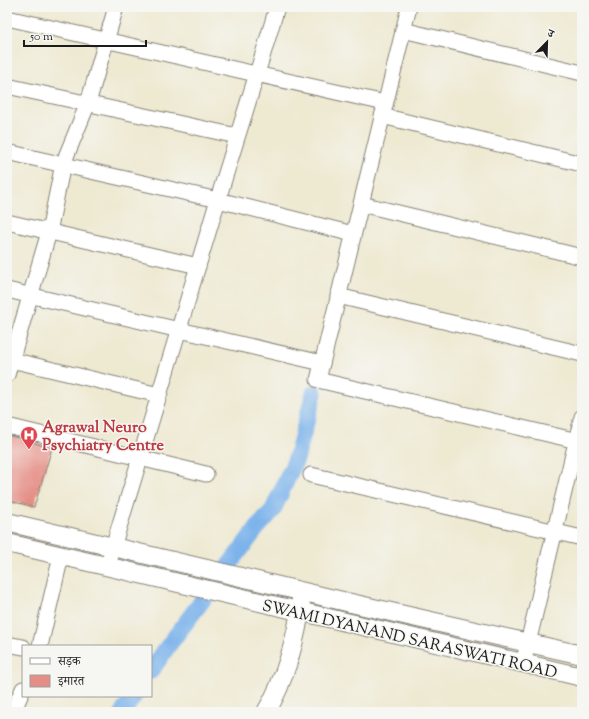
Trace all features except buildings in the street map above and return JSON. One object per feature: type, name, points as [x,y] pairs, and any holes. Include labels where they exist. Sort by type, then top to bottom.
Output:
[{"type":"street","points":[[7,375],[9,360],[31,295],[49,232],[63,164],[88,104],[116,7]]},
{"type":"street","points":[[7,544],[108,567],[178,330],[237,136],[258,74],[277,7]]},
{"type":"street","points":[[409,7],[318,380],[579,442]]},
{"type":"street","points":[[7,18],[258,74],[582,164]]},
{"type":"street","points":[[403,30],[582,73]]},
{"type":"street","points":[[7,86],[237,136]]},
{"type":"street","points":[[7,152],[218,200],[353,234]]},
{"type":"street","points":[[361,204],[582,256]]},
{"type":"street","points":[[7,222],[198,266]]},
{"type":"street","points":[[7,290],[322,363]]},
{"type":"street","points":[[338,296],[582,354]]},
{"type":"street","points":[[9,360],[159,395]]},
{"type":"street","points":[[523,664],[555,532],[579,442],[582,417]]},
{"type":"street","points":[[7,426],[206,474]]},
{"type":"street","points":[[311,476],[582,538]]},
{"type":"street","points":[[7,522],[247,579],[582,655]]},
{"type":"street","points":[[40,645],[61,556]]},
{"type":"street","name":"SWAMI DYANAND SARASWATI ROAD","points":[[108,567],[582,678]]},
{"type":"street","points":[[266,712],[287,667],[300,613],[301,591]]},
{"type":"street","points":[[7,644],[22,647]]},
{"type":"street","points":[[13,712],[22,691]]},
{"type":"waterway","points":[[152,670],[257,528],[273,510],[296,459],[314,393]]},
{"type":"waterway","points":[[123,712],[133,697]]},
{"type":"place","name":"Agrawal Neuro Psychiatry Centre","points":[[29,450]]}]
